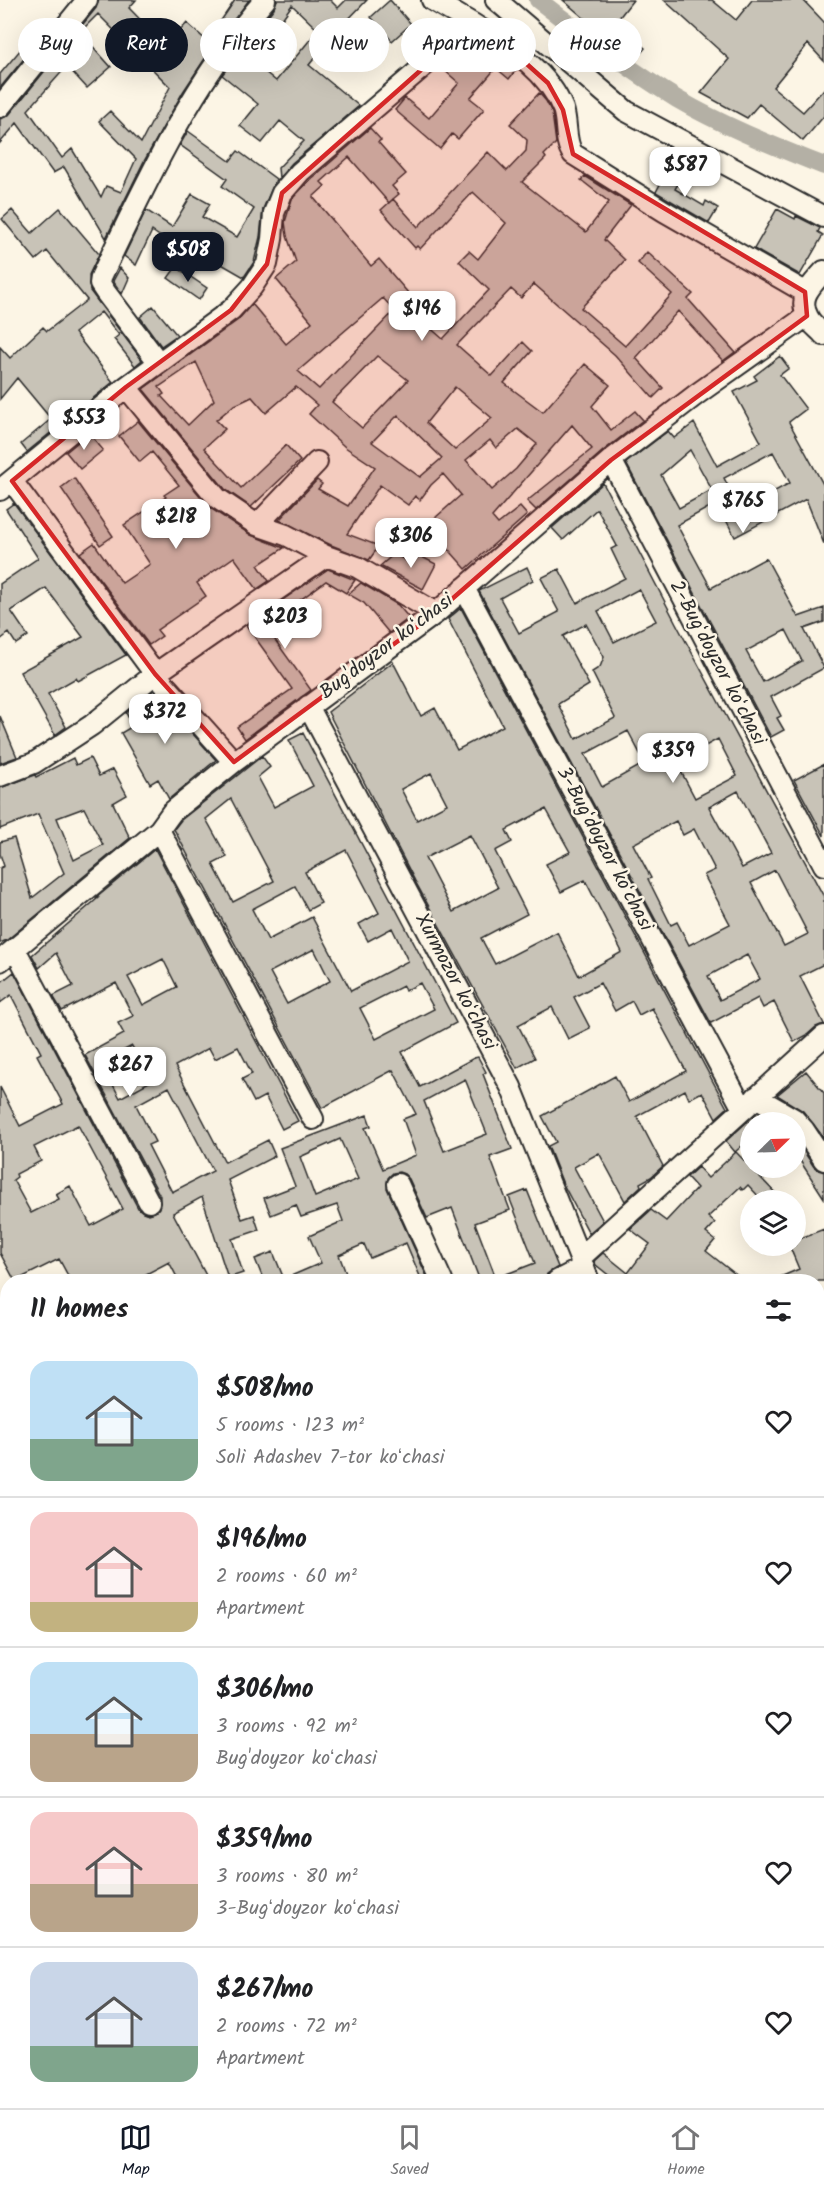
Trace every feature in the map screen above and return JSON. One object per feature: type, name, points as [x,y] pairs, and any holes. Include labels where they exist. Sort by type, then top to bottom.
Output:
[{"type":"street","points":[[0,106],[87,0]]},
{"type":"street","points":[[159,363],[106,293],[100,284],[101,277],[153,167],[182,114],[208,75],[265,0]]},
{"type":"street","points":[[432,0],[463,18]]},
{"type":"street","points":[[496,0],[626,111],[824,217]]},
{"type":"street","points":[[536,70],[548,83],[563,110],[569,148],[573,154],[664,211],[805,292]]},
{"type":"street","points":[[234,762],[155,674],[6,485],[126,387],[231,310],[252,287],[267,264],[274,213],[282,193],[300,172],[417,72]]},
{"type":"street","points":[[824,271],[805,292],[803,303],[807,316],[824,335]]},
{"type":"street","name":"Bug'doyzor koʻchasi","points":[[8,955],[159,830],[172,812],[234,762],[436,613],[611,460],[696,394],[807,316]]},
{"type":"street","points":[[126,387],[217,498],[257,525],[286,535],[326,556],[357,567],[436,613]]},
{"type":"street","name":"2-Bugʻdoyzor koʻchasi","points":[[611,460],[824,865]]},
{"type":"street","points":[[257,525],[317,462]]},
{"type":"street","points":[[0,776],[34,763],[92,725],[155,674],[326,556]]},
{"type":"street","name":"3-Bugʻdoyzor koʻchasi","points":[[464,588],[750,1103]]},
{"type":"street","name":"Xurmozor koʻchasi","points":[[308,706],[511,1087],[584,1269]]},
{"type":"street","points":[[159,830],[313,1119]]},
{"type":"street","points":[[8,955],[149,1202]]},
{"type":"street","points":[[584,1269],[750,1103],[824,1036]]},
{"type":"street","points":[[750,1103],[794,1119],[824,1160]]},
{"type":"street","points":[[398,1184],[439,1274]]},
{"type":"highlighted area","points":[[473,24],[509,48],[548,83],[563,110],[573,154],[805,292],[807,316],[611,460],[436,613],[234,762],[155,674],[12,481],[126,387],[231,310],[267,264],[282,193]]},
{"type":"building","points":[[99,0],[136,0],[129,8],[139,18],[105,18],[105,21],[98,14],[93,19],[88,18]]},
{"type":"building","points":[[235,0],[249,0],[235,18],[223,18]]},
{"type":"building","points":[[277,0],[330,0],[338,8],[346,0],[367,0],[350,18],[309,18],[309,21],[292,5],[283,18],[266,18]]},
{"type":"building","points":[[390,0],[406,18],[401,18],[401,33],[392,41],[389,38],[389,18],[371,17]]},
{"type":"building","points":[[563,0],[633,0],[619,18],[584,18]]},
{"type":"building","points":[[664,0],[712,0],[736,20],[752,0],[803,0],[824,22],[824,61],[808,44],[773,87],[803,112],[824,89],[824,116],[803,141],[759,104],[747,118],[701,93],[729,59]]},
{"type":"building","points":[[188,24],[200,35],[200,66],[143,163],[106,238],[64,167],[53,173],[17,123],[0,143],[0,119],[9,115],[44,72],[62,72],[28,110],[62,158],[72,149],[101,197],[106,186],[121,192],[136,159],[99,121],[110,111],[141,143],[170,87],[155,72],[188,72]]},
{"type":"building","points":[[309,41],[309,72],[318,72],[359,106],[292,163],[279,178],[278,168],[304,141],[280,121],[262,143],[240,126],[258,104],[222,75],[224,72],[265,72],[276,81],[283,72],[297,72],[297,56]]},
{"type":"building","points":[[93,47],[105,60],[105,72],[87,88],[72,72],[93,72]]},
{"type":"building","points":[[18,53],[18,66],[0,88],[0,74]]},
{"type":"building","points":[[446,72],[493,72],[470,98],[484,109],[458,139],[452,134],[440,149],[395,110],[405,98],[429,118],[459,83]]},
{"type":"building","points":[[501,72],[515,72],[509,79]]},
{"type":"building","points":[[539,93],[546,101],[552,113],[556,143],[544,155],[546,158],[522,182],[586,232],[609,202],[581,180],[585,176],[631,205],[604,240],[625,260],[581,308],[625,346],[672,294],[638,263],[647,252],[693,294],[688,299],[735,352],[723,361],[678,311],[636,358],[663,388],[653,398],[615,355],[534,284],[521,298],[511,289],[457,345],[492,376],[523,342],[532,351],[504,383],[543,412],[585,364],[610,385],[592,406],[611,430],[635,411],[643,420],[603,451],[536,510],[527,501],[592,449],[572,425],[492,517],[498,524],[520,507],[527,515],[466,569],[427,525],[461,495],[443,474],[420,500],[415,496],[408,505],[380,485],[347,534],[379,546],[369,560],[279,520],[317,480],[322,484],[318,489],[348,506],[375,467],[345,447],[309,414],[317,405],[296,387],[266,413],[252,397],[233,406],[216,420],[225,429],[204,448],[241,488],[286,445],[300,461],[251,507],[225,489],[143,389],[238,320],[252,304],[286,344],[312,322],[276,279],[296,262],[285,222],[292,199],[309,181],[370,128],[381,140],[378,142],[406,174],[392,186],[399,194],[393,199],[418,227],[488,152],[507,171],[526,151],[527,140],[510,124]],"holes":[[[349,157],[389,203],[381,210],[415,248],[417,246],[420,249],[473,192],[506,223],[478,259],[469,251],[459,261],[489,290],[443,339],[402,303],[319,389],[298,371],[383,298],[393,309],[409,294],[379,259],[371,266],[313,197],[325,186],[321,182]],[[377,356],[408,380],[362,428],[332,402]],[[196,362],[214,400],[188,425],[161,396],[164,394],[159,387]],[[455,387],[492,418],[455,450],[426,423]],[[398,415],[442,458],[420,477],[372,442]],[[518,429],[537,444],[516,469],[492,490],[466,460],[490,440],[496,448]]]},
{"type":"building","points":[[188,131],[230,161],[238,151],[276,179],[263,209],[254,262],[244,277],[192,247],[187,255],[152,231],[136,265],[124,256],[146,210],[172,227],[192,194],[210,204],[202,217],[237,237],[254,209],[222,186],[227,179],[180,145]]},
{"type":"building","points":[[667,171],[681,179],[675,189],[704,206],[706,201],[718,208],[709,223],[656,192]]},
{"type":"building","points":[[60,208],[99,254],[89,275],[90,291],[142,360],[135,366],[114,339],[119,335],[101,312],[75,333],[113,382],[27,452],[21,444],[51,419],[17,378],[0,399],[0,347],[10,358],[43,327],[47,331],[87,300],[47,251],[36,260],[2,219],[12,210],[32,233]]},
{"type":"building","points":[[777,209],[795,219],[796,216],[820,228],[818,232],[823,235],[800,275],[754,249]]},
{"type":"building","points":[[176,267],[207,288],[199,300],[168,278]]},
{"type":"building","points":[[120,268],[129,278],[122,294],[113,281]]},
{"type":"building","points":[[153,306],[177,335],[161,346],[140,317]]},
{"type":"building","points":[[780,356],[789,368],[780,375],[806,409],[789,422],[824,486],[824,544],[806,499],[735,537],[717,503],[677,525],[711,588],[766,558],[798,617],[824,608],[824,622],[804,629],[824,668],[771,697],[781,716],[777,718],[784,730],[771,737],[626,463],[668,431],[674,438],[694,423],[717,466],[761,442],[734,392],[757,380],[754,376]],"holes":[[[690,450],[712,490],[679,508],[661,475]],[[773,452],[790,483],[740,510],[724,478]],[[786,630],[802,661],[763,682],[746,651]]]},
{"type":"building","points":[[138,421],[210,508],[251,535],[284,548],[258,565],[269,581],[257,589],[234,557],[197,583],[206,596],[157,630],[162,636],[149,645],[80,553],[94,543],[122,583],[150,564],[124,525],[166,497],[164,495],[179,485],[152,452],[140,462],[119,436]]},
{"type":"building","points":[[89,433],[103,450],[80,469],[66,452]]},
{"type":"building","points":[[74,478],[113,536],[100,545],[61,488]]},
{"type":"building","points":[[603,483],[824,897],[824,964],[800,976],[824,1024],[794,1042],[774,1002],[763,1008],[758,998],[711,1023],[479,591],[527,567],[533,580],[500,598],[519,633],[559,612],[541,578],[559,569],[577,603],[625,578],[611,549],[617,546],[597,509],[563,540],[552,528]],"holes":[[[639,589],[656,621],[614,642],[598,611]],[[586,624],[604,657],[600,667],[592,672],[615,718],[576,739],[558,704],[589,685],[563,636]],[[628,731],[645,763],[602,787],[585,754]],[[718,739],[737,776],[695,798],[676,762]],[[738,791],[771,853],[742,868],[709,807]],[[676,821],[683,835],[694,829],[715,870],[704,875],[730,924],[689,945],[677,922],[671,925],[648,879],[651,878],[633,844]],[[775,870],[808,934],[784,946],[751,883]],[[747,955],[760,979],[720,1000],[708,976]]]},
{"type":"building","points":[[14,503],[126,655],[48,694],[66,727],[55,735],[20,672],[83,637],[46,588],[11,611],[28,636],[16,644],[9,633],[0,640],[0,584],[38,558],[6,509]]},
{"type":"building","points":[[412,552],[436,564],[423,589],[380,566],[394,554],[407,561]]},
{"type":"building","points":[[328,569],[355,580],[346,593],[326,581],[265,626],[311,690],[245,739],[237,727],[292,689],[246,625]]},
{"type":"building","points":[[361,583],[398,605],[409,618],[389,633],[364,603],[348,594]]},
{"type":"building","points":[[461,608],[727,1108],[716,1118],[702,1092],[689,1099],[685,1090],[637,1116],[663,1166],[640,1183],[641,1186],[625,1201],[599,1153],[574,1167],[603,1221],[589,1233],[563,1184],[548,1146],[556,1142],[542,1116],[615,1076],[629,1102],[686,1071],[652,1008],[639,1015],[632,1001],[615,1011],[600,983],[574,997],[590,1028],[568,1039],[552,1007],[518,1025],[535,1058],[517,1068],[415,881],[328,712],[393,662],[421,716],[435,708],[457,750],[503,726],[448,619]],"holes":[[[431,773],[447,804],[417,820],[401,789]],[[546,809],[570,852],[546,864],[561,892],[585,880],[622,952],[579,976],[557,932],[495,964],[481,938],[527,914],[495,851],[512,842],[506,830]],[[470,835],[498,888],[453,912],[425,858]]]},
{"type":"building","points":[[154,690],[216,760],[169,799],[158,779],[150,784],[121,733],[133,726],[126,713]]},
{"type":"building","points":[[0,716],[17,757],[0,763]]},
{"type":"building","points":[[303,733],[456,1023],[402,1052],[420,1087],[478,1057],[486,1072],[483,1074],[512,1149],[490,1157],[510,1210],[475,1223],[494,1274],[477,1274],[452,1208],[427,1218],[409,1179],[399,1172],[393,1173],[388,1178],[387,1188],[426,1274],[419,1274],[406,1243],[370,1258],[364,1244],[339,1255],[346,1274],[296,1274],[321,1263],[309,1236],[343,1221],[337,1205],[301,1217],[296,1205],[271,1215],[264,1198],[295,1186],[280,1148],[367,1115],[371,1126],[365,1128],[383,1169],[416,1155],[403,1119],[416,1114],[393,1070],[322,1108],[174,829],[181,820],[262,756],[270,767],[258,777],[274,807],[313,786],[289,740]],"holes":[[[231,799],[274,881],[233,902],[213,864],[227,857],[206,819]],[[346,850],[379,913],[359,924],[368,941],[392,928],[408,961],[351,991],[312,917],[268,940],[252,909],[295,886],[308,910],[321,903],[305,872]],[[314,949],[330,981],[287,1004],[270,972]],[[420,983],[434,1009],[376,1039],[360,1008],[403,986],[405,991]],[[465,1079],[487,1134],[444,1151],[424,1101]],[[340,1139],[358,1179],[315,1197],[300,1157]]]},
{"type":"building","points":[[73,758],[76,765],[90,758],[99,776],[113,769],[127,795],[113,803],[130,838],[7,940],[0,943],[0,868],[4,866],[0,854],[0,842],[14,838],[32,898],[64,873],[38,814],[0,829],[0,788],[35,775],[36,777]],"holes":[[[84,808],[103,845],[74,860],[57,818]]]},
{"type":"building","points":[[824,764],[824,836],[794,780]]},
{"type":"building","points":[[155,849],[298,1121],[282,1129],[265,1096],[254,1102],[242,1079],[252,1074],[238,1047],[215,1059],[209,1048],[175,1066],[225,1162],[268,1140],[275,1156],[228,1180],[242,1219],[254,1215],[259,1230],[232,1239],[243,1273],[227,1274],[202,1197],[173,1213],[205,1274],[175,1274],[169,1262],[146,1274],[67,1274],[59,1259],[29,1274],[11,1274],[0,1253],[0,1087],[20,1126],[63,1104],[37,1055],[41,1053],[11,995],[0,1003],[0,983],[14,972],[138,1208],[149,1214],[159,1208],[160,1196],[85,1055],[124,1034],[118,1023],[133,1016],[116,983],[62,1011],[53,996],[73,986],[56,953],[39,968],[32,955],[98,898],[96,898]],"holes":[[[163,959],[177,987],[143,1005],[128,977]],[[132,1046],[151,1081],[120,1098],[101,1062]],[[169,1087],[213,1171],[172,1192],[148,1145],[155,1142],[136,1105]],[[78,1125],[123,1209],[91,1226],[70,1186],[56,1194],[59,1199],[31,1213],[13,1180],[17,1177],[16,1174],[41,1161],[34,1147]]]},
{"type":"building","points":[[806,1071],[824,1093],[824,1138],[806,1112],[777,1095]]},
{"type":"building","points":[[740,1128],[740,1148],[735,1152],[726,1141]]},
{"type":"building","points":[[736,1152],[740,1156],[740,1178],[761,1178],[772,1190],[753,1190],[748,1185],[743,1190],[740,1187],[708,1217],[715,1223],[706,1233],[715,1240],[706,1251],[735,1274],[607,1274],[596,1265],[594,1261],[603,1253],[628,1273],[650,1244],[630,1229],[651,1210],[666,1221],[697,1188],[687,1177],[698,1167],[708,1178]]},
{"type":"building","points":[[806,1155],[814,1167],[824,1172],[824,1198],[806,1170]]},
{"type":"building","points":[[527,1190],[558,1267],[547,1274],[506,1274],[535,1263],[509,1197]]},
{"type":"building","points":[[824,1229],[824,1274],[787,1274],[799,1269],[794,1256],[806,1256],[806,1236]]},
{"type":"building","points":[[273,1252],[282,1274],[261,1274],[255,1259]]},
{"type":"waterway","points":[[538,0],[641,76],[694,109],[824,166]]}]
